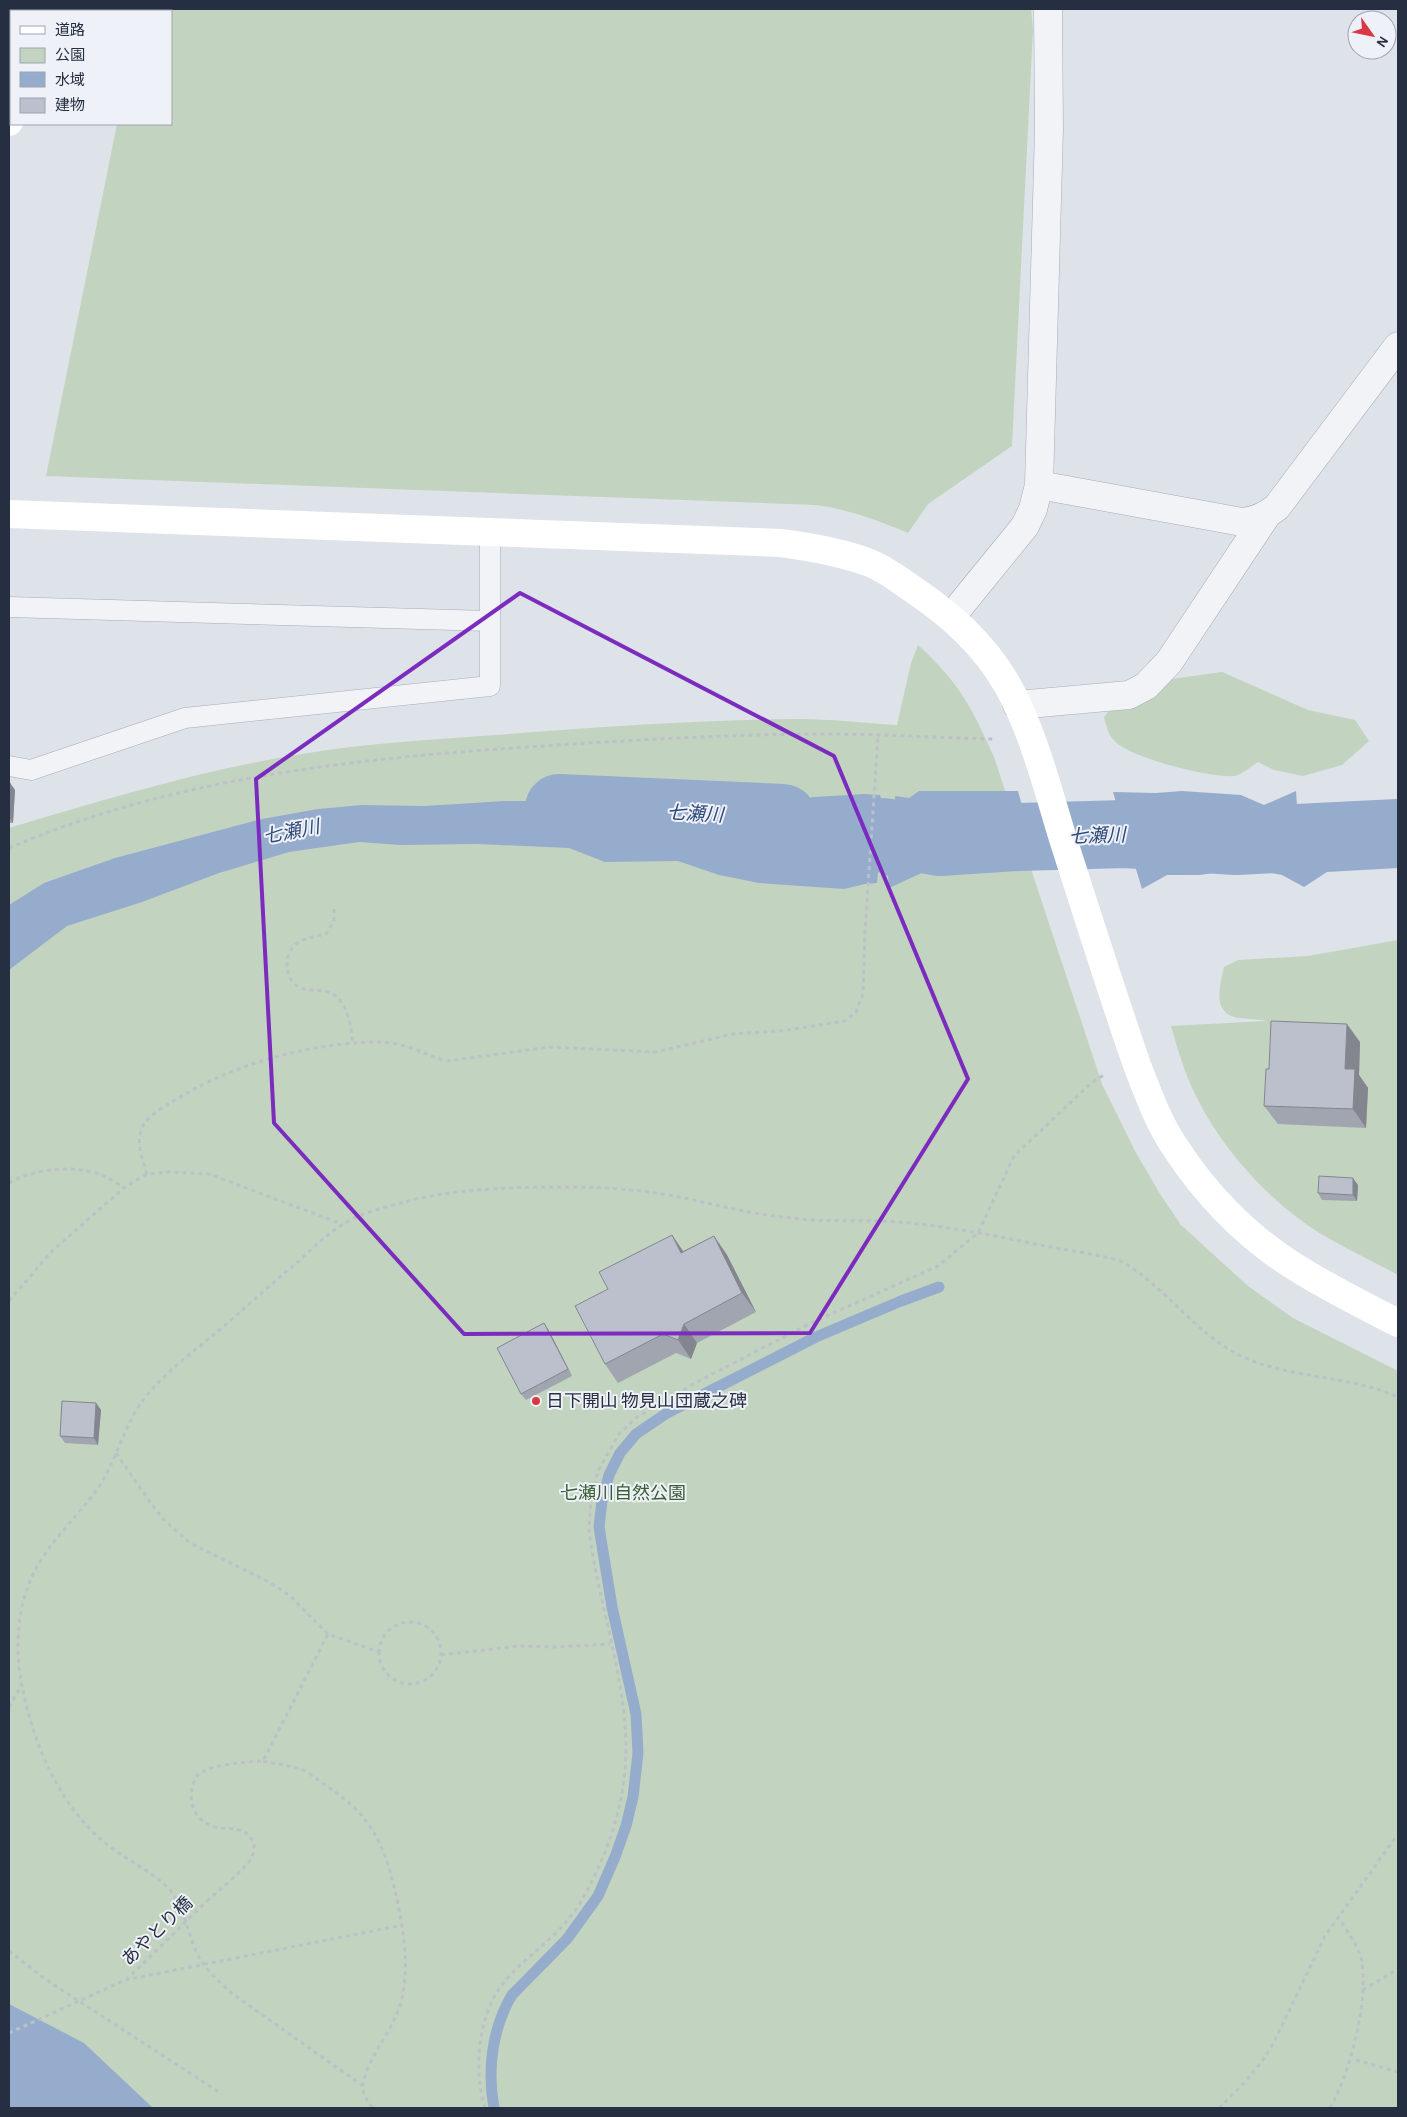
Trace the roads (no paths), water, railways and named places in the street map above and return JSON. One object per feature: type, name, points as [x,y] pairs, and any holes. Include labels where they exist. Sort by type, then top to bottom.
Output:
[{"type":"street","points":[[951,617],[1025,526],[1033,508],[1039,485],[1049,129],[1048,9]]},
{"type":"street","points":[[1017,705],[1129,695],[1146,686],[1169,662],[1266,516],[1277,507],[1292,488],[1398,346]]},
{"type":"street","points":[[1039,485],[1242,522],[1253,521],[1266,516]]},
{"type":"street","points":[[9,514],[755,542],[824,549],[850,556],[884,570],[951,617],[978,643],[989,657],[1017,705],[1039,765],[1122,1023],[1145,1086],[1174,1146],[1209,1192],[1229,1214],[1287,1262],[1326,1286],[1398,1323]]},
{"type":"lane","points":[[9,766],[31,770],[185,718],[490,686],[490,532]]},
{"type":"lane","points":[[9,607],[490,621]]},
{"type":"water","points":[[919,791],[1018,791],[1024,813],[963,824],[963,832],[977,841],[1002,848],[1025,861],[1039,858],[1043,869],[1027,870],[1007,866],[979,855],[968,856],[951,865],[926,871],[889,888],[888,876],[878,872],[877,883],[844,889],[759,883],[719,875],[678,861],[605,862],[569,848],[477,844],[400,845],[359,842],[289,852],[219,873],[142,902],[67,926],[9,970],[9,905],[44,883],[115,858],[262,819],[318,809],[362,805],[424,806],[505,801],[563,801],[622,805],[655,812],[698,813],[814,797],[865,794],[880,795],[885,811],[895,807],[895,796],[909,798]]},
{"type":"water","points":[[1182,791],[1241,795],[1264,805],[1296,791],[1297,806],[1322,808],[1356,819],[1376,804],[1398,799],[1398,868],[1327,872],[1304,887],[1282,875],[1255,870],[1225,871],[1200,875],[1167,875],[1142,889],[1113,792],[1156,793]]},
{"type":"water","points":[[9,2004],[84,2043],[153,2108],[9,2108]]},
{"type":"waterway","name":"七瀬川","points":[[559,808],[783,818]]},
{"type":"waterway","name":"七瀬川","points":[[883,832],[940,842],[1018,837],[1125,834],[1236,841],[1398,833]]},
{"type":"waterway","points":[[494,2108],[491,2065],[496,2036],[505,2008],[512,1995],[567,1939],[598,1896],[626,1826],[633,1797],[638,1753],[636,1714],[612,1607],[599,1527],[602,1501],[609,1475],[620,1453],[636,1434],[667,1413],[816,1337],[939,1287]]},
{"type":"place","name":"日下開山 物見山団蔵之碑","points":[[536,1401]]},
{"type":"park label","name":"七瀬川自然公園","points":[[623,1493]]}]
